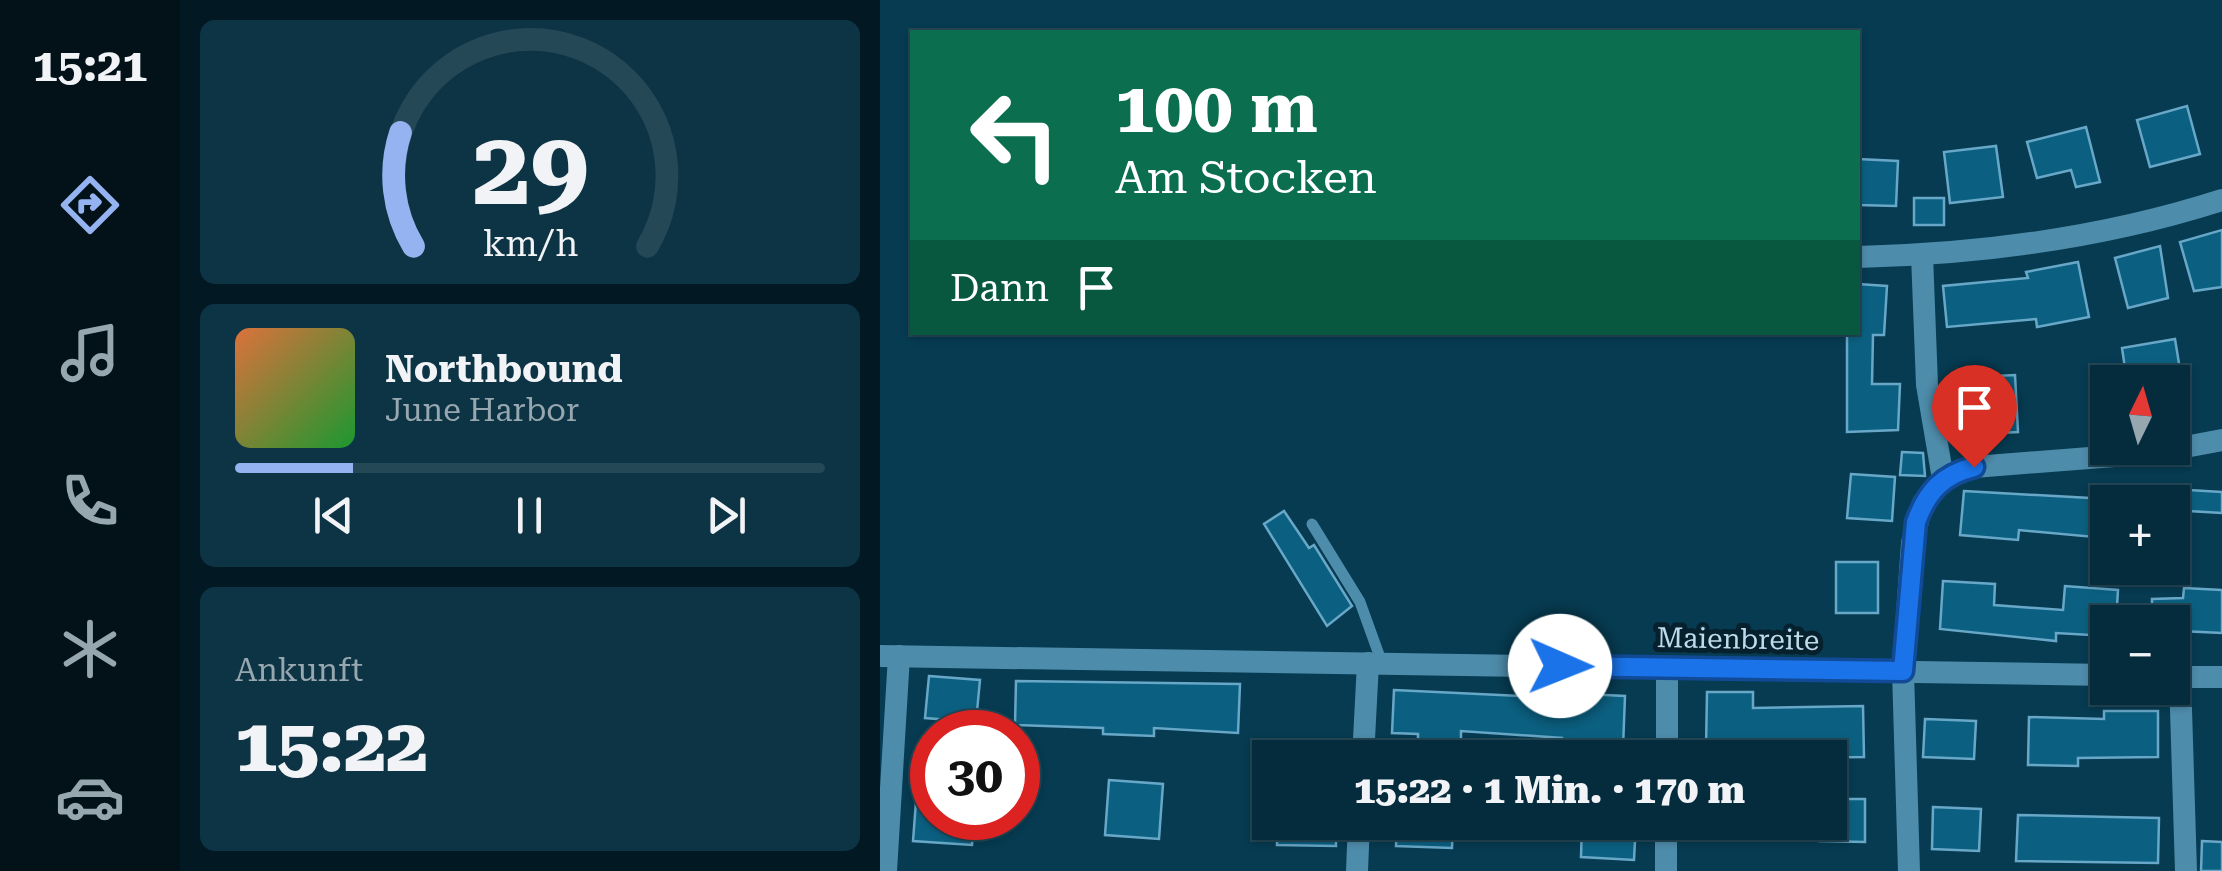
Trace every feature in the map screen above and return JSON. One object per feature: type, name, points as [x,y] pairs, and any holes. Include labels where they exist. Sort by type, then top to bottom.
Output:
[{"type":"street","points":[[1860,256],[1922,255],[2063,239],[2222,200]]},
{"type":"street","points":[[1922,255],[1926,385],[1943,479]]},
{"type":"street","points":[[1909,871],[1903,671],[1916,522],[1923,504],[1943,479],[1974,467],[2154,453],[2222,440]]},
{"type":"street","points":[[886,871],[890,656]]},
{"type":"street","name":"Maienbreite","points":[[890,656],[2090,676]]},
{"type":"street","points":[[1365,740],[1375,663]]},
{"type":"street","points":[[1666,740],[1667,667]]},
{"type":"street","points":[[2190,677],[2222,677]]},
{"type":"street","points":[[2177,705],[2186,871]]},
{"type":"street","points":[[1357,871],[1358,840]]},
{"type":"street","points":[[1666,840],[1666,871]]},
{"type":"lane","points":[[1312,524],[1360,602],[1375,663]]},
{"type":"building","points":[[2187,106],[2200,154],[2150,167],[2137,120]]},
{"type":"building","points":[[2086,127],[2100,182],[2076,187],[2071,170],[2037,178],[2027,142]]},
{"type":"building","points":[[1996,146],[2003,197],[1950,203],[1944,152]]},
{"type":"building","points":[[1860,159],[1898,161],[1896,206],[1860,205]]},
{"type":"building","points":[[1914,198],[1944,198],[1944,225],[1914,225]]},
{"type":"building","points":[[2222,230],[2222,287],[2194,291],[2180,242]]},
{"type":"building","points":[[2160,246],[2168,298],[2128,308],[2115,258]]},
{"type":"building","points":[[2078,262],[2089,317],[2037,327],[2036,319],[1947,327],[1943,286],[2028,278],[2026,272]]},
{"type":"building","points":[[1860,284],[1887,286],[1884,335],[1873,335],[1872,384],[1900,384],[1898,430],[1847,432],[1847,335],[1860,335]]},
{"type":"building","points":[[2175,339],[2179,365],[2124,365],[2122,348]]},
{"type":"building","points":[[2015,375],[2018,432],[1958,435],[1955,378]]},
{"type":"building","points":[[1902,452],[1923,453],[1925,476],[1900,475]]},
{"type":"building","points":[[1851,474],[1895,477],[1892,521],[1847,518]]},
{"type":"building","points":[[2190,490],[2222,492],[2222,513],[2190,511]]},
{"type":"building","points":[[1964,491],[2090,498],[2090,537],[2019,530],[2018,540],[1960,535]]},
{"type":"building","points":[[1284,511],[1309,548],[1314,545],[1352,606],[1327,626],[1264,524]]},
{"type":"building","points":[[1836,562],[1878,562],[1878,613],[1836,613]]},
{"type":"building","points":[[1943,581],[1995,584],[1994,605],[2063,610],[2065,586],[2118,590],[2117,605],[2090,605],[2090,635],[2056,633],[2056,641],[1940,629]]},
{"type":"building","points":[[2184,588],[2222,590],[2222,633],[2190,631],[2190,605],[2152,605],[2152,599],[2183,598]]},
{"type":"building","points":[[929,676],[980,680],[977,710],[926,710]]},
{"type":"building","points":[[1016,681],[1240,684],[1238,733],[1154,728],[1154,736],[1103,734],[1103,728],[1040,726],[1040,710],[1015,710]]},
{"type":"building","points":[[1394,690],[1563,698],[1564,693],[1625,696],[1623,740],[1562,740],[1461,731],[1461,740],[1418,740],[1418,734],[1392,733]]},
{"type":"building","points":[[1707,692],[1753,692],[1753,708],[1863,706],[1864,757],[1847,757],[1847,740],[1706,740]]},
{"type":"building","points":[[2104,711],[2158,711],[2158,757],[2078,758],[2078,766],[2028,765],[2029,717],[2104,719]]},
{"type":"building","points":[[1925,719],[1976,721],[1974,759],[1923,757]]},
{"type":"building","points":[[1109,780],[1163,784],[1159,839],[1105,835]]},
{"type":"building","points":[[1847,799],[1865,799],[1865,842],[1819,841],[1847,840]]},
{"type":"building","points":[[1933,807],[1981,809],[1979,851],[1932,849]]},
{"type":"building","points":[[2018,815],[2159,818],[2158,863],[2016,861]]},
{"type":"building","points":[[913,840],[972,840],[972,845]]},
{"type":"building","points":[[1277,840],[1336,840],[1336,846],[1277,845]]},
{"type":"building","points":[[1396,840],[1452,840],[1452,848],[1396,846]]},
{"type":"building","points":[[1581,840],[1635,840],[1634,860],[1581,857]]},
{"type":"building","points":[[2202,841],[2222,842],[2222,871],[2201,871]]},
{"type":"route","points":[[1560,666],[1903,671],[1916,522],[1923,504],[1943,479],[1974,467]]}]
